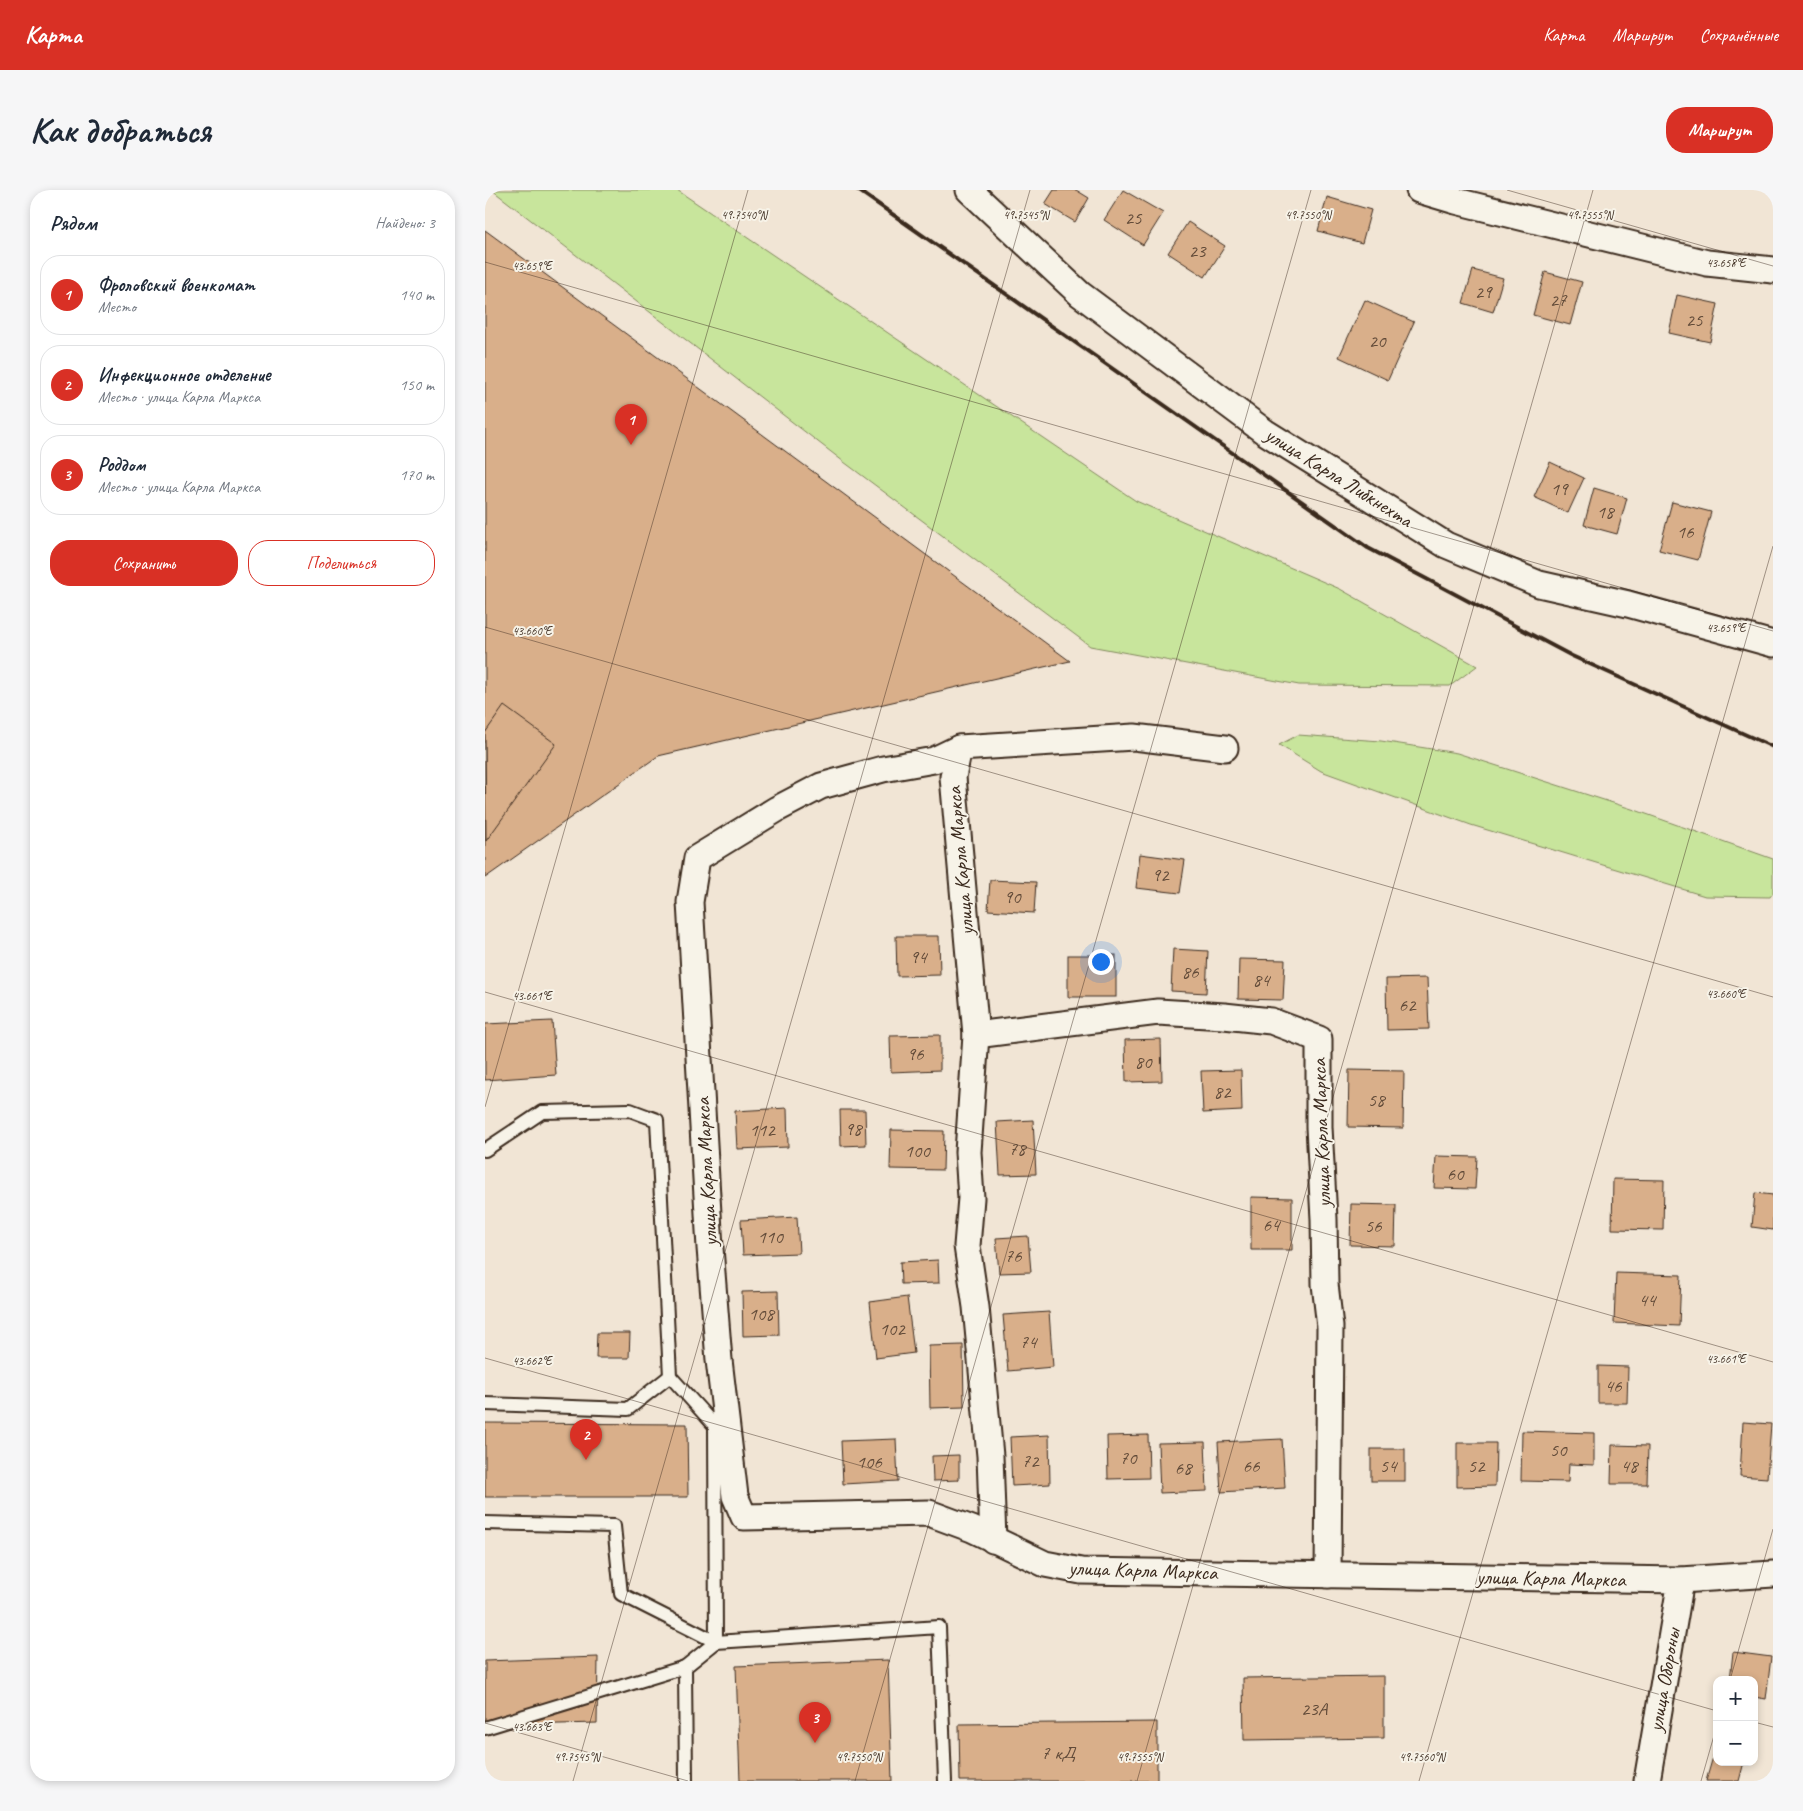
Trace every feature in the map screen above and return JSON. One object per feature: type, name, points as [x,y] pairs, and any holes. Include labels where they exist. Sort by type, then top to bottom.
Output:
[{"type":"street","name":"улица Карла Либкнехта","points":[[969,190],[1080,294],[1257,426],[1446,545],[1539,584],[1628,604],[1773,644]]},
{"type":"street","points":[[1419,190],[1456,201],[1707,263],[1773,270]]},
{"type":"street","name":"улица Карла Маркса","points":[[1225,748],[1134,737],[959,748],[934,760],[883,769],[821,786],[777,809],[697,858],[690,902],[709,1238],[717,1341],[735,1496],[744,1516],[929,1513],[971,1529],[1045,1564],[1081,1570],[1681,1580],[1773,1574]]},
{"type":"street","name":"улица Карла Маркса","points":[[959,748],[953,777],[976,1035],[968,1152],[971,1198],[967,1246],[977,1307],[990,1456],[993,1540]]},
{"type":"street","name":"улица Карла Маркса","points":[[976,1035],[1029,1026],[1159,1012],[1224,1016],[1271,1022],[1319,1039],[1319,1127],[1325,1284],[1331,1326],[1328,1574]]},
{"type":"street","name":"улица Обороны","points":[[1647,1781],[1681,1580]]},
{"type":"lane","points":[[485,1150],[542,1112],[630,1110],[657,1120],[670,1376],[715,1426],[716,1642]]},
{"type":"lane","points":[[485,1404],[628,1409],[670,1376]]},
{"type":"lane","points":[[485,1524],[614,1526],[621,1594],[716,1642],[939,1627],[945,1781]]},
{"type":"lane","points":[[485,1728],[685,1667],[716,1642]]},
{"type":"lane","points":[[685,1667],[686,1781]]},
{"type":"green space","points":[[492,190],[677,190],[1136,501],[1340,589],[1477,666],[1450,686],[1299,685],[1090,646],[844,462]]},
{"type":"green space","points":[[1298,735],[1381,741],[1457,753],[1635,810],[1773,859],[1773,893],[1770,897],[1705,896],[1471,825],[1321,771],[1279,745]]},
{"type":"building","points":[[1054,190],[1076,190],[1089,198],[1075,222],[1045,204]]},
{"type":"building","points":[[1123,190],[1163,213],[1143,245],[1104,220]]},
{"type":"building","points":[[1327,197],[1371,210],[1362,243],[1318,231]]},
{"type":"building","points":[[1188,222],[1225,246],[1205,277],[1168,253]]},
{"type":"building","points":[[485,230],[1070,661],[658,756],[485,878]]},
{"type":"building","points":[[1473,270],[1503,278],[1493,312],[1463,303]]},
{"type":"building","points":[[1545,272],[1582,282],[1570,325],[1533,315]]},
{"type":"building","points":[[1677,295],[1718,304],[1710,342],[1669,333]]},
{"type":"building","points":[[1365,300],[1414,322],[1388,380],[1339,357]]},
{"type":"building","points":[[1550,462],[1584,478],[1568,513],[1534,497]]},
{"type":"building","points":[[1594,488],[1627,498],[1617,534],[1584,525]]},
{"type":"building","points":[[1672,502],[1711,512],[1698,560],[1659,550]]},
{"type":"building","points":[[504,706],[556,744],[486,841],[485,733]]},
{"type":"building","points":[[1140,854],[1185,860],[1180,893],[1136,888]]},
{"type":"building","points":[[990,880],[1036,882],[1034,913],[988,910]]},
{"type":"building","points":[[896,936],[939,936],[940,975],[897,976]]},
{"type":"building","points":[[1173,949],[1208,951],[1206,993],[1171,991]]},
{"type":"building","points":[[1068,955],[1116,955],[1116,997],[1068,997]]},
{"type":"building","points":[[1239,959],[1285,960],[1283,1000],[1238,999]]},
{"type":"building","points":[[1427,978],[1429,1029],[1387,1030],[1386,979]]},
{"type":"building","points":[[552,1021],[556,1075],[485,1080],[485,1024]]},
{"type":"building","points":[[940,1035],[940,1070],[891,1072],[890,1036]]},
{"type":"building","points":[[1161,1039],[1162,1081],[1126,1082],[1125,1040]]},
{"type":"building","points":[[1241,1070],[1242,1111],[1203,1113],[1201,1071]]},
{"type":"building","points":[[1349,1070],[1404,1071],[1403,1128],[1348,1127]]},
{"type":"building","points":[[787,1108],[788,1147],[737,1149],[735,1111]]},
{"type":"building","points":[[840,1110],[865,1110],[866,1145],[841,1146]]},
{"type":"building","points":[[1033,1120],[1036,1174],[1000,1175],[997,1122]]},
{"type":"building","points":[[891,1130],[944,1131],[943,1170],[890,1169]]},
{"type":"building","points":[[1436,1156],[1477,1157],[1475,1189],[1434,1188]]},
{"type":"building","points":[[1613,1179],[1664,1180],[1663,1230],[1612,1229]]},
{"type":"building","points":[[1755,1193],[1773,1195],[1773,1230],[1752,1227]]},
{"type":"building","points":[[1251,1197],[1292,1198],[1292,1250],[1251,1250]]},
{"type":"building","points":[[1351,1204],[1396,1205],[1395,1246],[1350,1245]]},
{"type":"building","points":[[797,1217],[799,1253],[743,1255],[741,1220]]},
{"type":"building","points":[[1028,1236],[1031,1272],[999,1273],[996,1238]]},
{"type":"building","points":[[938,1260],[939,1283],[901,1284],[900,1262]]},
{"type":"building","points":[[1616,1273],[1681,1275],[1679,1326],[1614,1323]]},
{"type":"building","points":[[778,1291],[779,1335],[743,1336],[742,1292]]},
{"type":"building","points":[[907,1297],[914,1353],[876,1358],[870,1302]]},
{"type":"building","points":[[1049,1312],[1053,1367],[1008,1371],[1003,1315]]},
{"type":"building","points":[[597,1333],[630,1333],[629,1358],[596,1358]]},
{"type":"building","points":[[963,1345],[964,1407],[930,1408],[929,1346]]},
{"type":"building","points":[[1598,1366],[1628,1367],[1627,1403],[1598,1403]]},
{"type":"building","points":[[1743,1422],[1771,1424],[1767,1478],[1740,1476]]},
{"type":"building","points":[[485,1423],[687,1424],[688,1497],[485,1497]]},
{"type":"building","points":[[1522,1431],[1594,1433],[1594,1465],[1569,1464],[1568,1482],[1521,1481]]},
{"type":"building","points":[[1049,1435],[1050,1484],[1012,1486],[1010,1437]]},
{"type":"building","points":[[1148,1435],[1149,1478],[1108,1479],[1107,1436]]},
{"type":"building","points":[[896,1439],[898,1481],[843,1484],[841,1441]]},
{"type":"building","points":[[1282,1439],[1285,1488],[1221,1492],[1218,1442]]},
{"type":"building","points":[[1205,1442],[1207,1491],[1160,1493],[1158,1443]]},
{"type":"building","points":[[1457,1443],[1496,1443],[1495,1486],[1457,1487]]},
{"type":"building","points":[[1612,1445],[1648,1446],[1647,1484],[1611,1484]]},
{"type":"building","points":[[1371,1449],[1405,1449],[1405,1481],[1371,1481]]},
{"type":"building","points":[[959,1455],[959,1480],[933,1481],[932,1456]]},
{"type":"building","points":[[1733,1652],[1771,1657],[1766,1699],[1758,1698],[1758,1676],[1730,1676]]},
{"type":"building","points":[[598,1657],[597,1723],[485,1726],[485,1661]]},
{"type":"building","points":[[888,1660],[892,1781],[740,1781],[736,1666]]},
{"type":"building","points":[[1384,1676],[1384,1738],[1244,1740],[1243,1678]]},
{"type":"building","points":[[1157,1722],[1157,1781],[960,1781],[959,1724]]},
{"type":"building","points":[[1713,1757],[1713,1766],[1743,1766],[1739,1781],[1706,1781]]},
{"type":"railway","points":[[858,190],[1368,548],[1572,656],[1773,747]]},
{"type":"place","name":"Фроловский военкомат","points":[[631,445]]},
{"type":"place","name":"Инфекционное отделение","points":[[586,1460]]},
{"type":"place","name":"Роддом","points":[[815,1743]]}]
